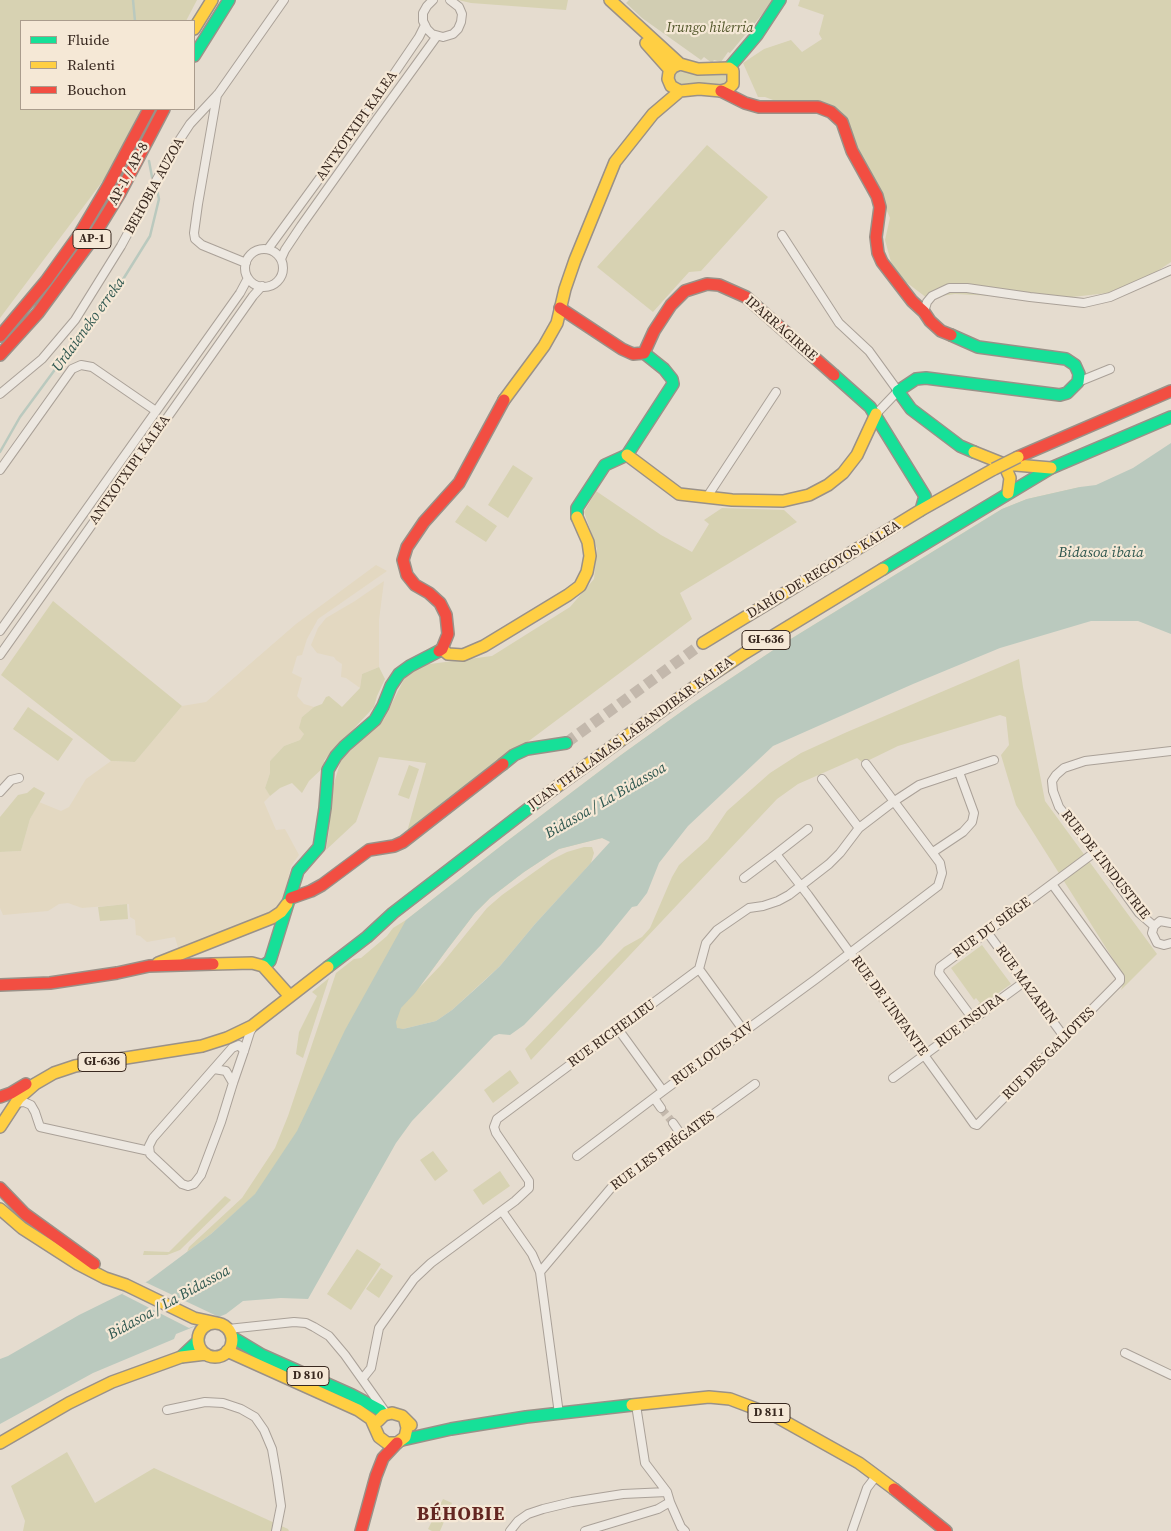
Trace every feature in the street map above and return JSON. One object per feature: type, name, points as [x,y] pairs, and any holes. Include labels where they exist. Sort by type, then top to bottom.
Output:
[{"type":"main road","points":[[195,27],[212,0]]},
{"type":"main road","points":[[195,54],[229,0]]},
{"type":"main road","points":[[721,92],[733,84],[732,73],[737,58],[757,35],[780,0]]},
{"type":"main road","points":[[613,4],[675,67]]},
{"type":"main road","points":[[732,73],[675,67],[668,72],[668,79],[675,88],[721,92],[759,107],[818,107],[832,112],[842,122],[852,151],[877,196],[880,207],[876,237],[878,253],[882,262],[930,321],[941,332],[978,347],[1066,360],[1075,365],[1079,374],[1078,382],[1067,393],[1060,395],[926,378],[916,379],[898,391],[911,409],[960,446],[1004,464],[1051,468]]},
{"type":"main road","points":[[732,73],[745,103]]},
{"type":"main road","points":[[263,966],[270,961],[298,871],[316,851],[320,842],[328,770],[336,756],[374,720],[399,674],[442,649],[448,634],[446,615],[440,603],[430,592],[415,584],[407,575],[403,560],[407,547],[424,522],[458,483],[502,402],[544,346],[557,323],[575,260],[615,162],[675,88]]},
{"type":"main road","name":"AP-1 / AP-8","points":[[0,336],[46,282],[79,235],[148,110]]},
{"type":"main road","name":"AP-1 / AP-8","points":[[0,355],[38,313],[88,245],[120,193],[163,110]]},
{"type":"main road","name":"IPARRAGIRRE","points":[[644,353],[654,331],[676,298],[685,291],[707,284],[719,286],[746,297],[876,414],[925,496]]},
{"type":"main road","points":[[442,649],[448,654],[463,655],[484,646],[580,586],[587,572],[590,556],[588,542],[577,518],[577,508],[605,465],[616,458],[628,455],[673,384],[672,378],[664,369],[644,353],[633,354],[622,349],[560,308]]},
{"type":"main road","name":"DARÍO DE REGOYOS KALEA","points":[[703,643],[921,510],[994,469],[1171,391]]},
{"type":"main road","points":[[628,455],[679,494],[783,501],[809,495],[828,485],[843,473],[857,455],[876,414]]},
{"type":"main road","name":"JUAN THALAMAS LABANDIBAR KALEA","points":[[227,1035],[260,1014],[593,759],[700,682],[1051,468],[1171,417]]},
{"type":"main road","points":[[1004,464],[1010,478],[1008,493]]},
{"type":"main road","points":[[921,510],[925,496],[945,497]]},
{"type":"main road","points":[[0,985],[50,983],[149,966],[272,918],[281,912],[291,898],[322,885],[369,850],[394,846],[403,842],[514,755],[527,749],[566,743]]},
{"type":"main road","name":"JUAN THALAMAS LABANDIBAR KALEA","points":[[227,1035],[257,1022],[366,937],[393,913]]},
{"type":"main road","points":[[149,966],[252,963],[263,966],[287,993]]},
{"type":"main road","name":"GI-636","points":[[0,1097],[17,1090],[51,1068],[66,1062],[188,1044],[227,1035]]},
{"type":"main road","name":"GI-636","points":[[0,1126],[15,1103],[35,1084],[64,1069],[189,1050],[227,1035]]},
{"type":"main road","points":[[0,1188],[25,1214],[84,1258],[127,1285],[194,1318],[217,1323],[230,1333],[232,1342],[227,1351],[217,1356],[206,1354],[181,1357],[125,1376],[89,1393],[0,1444]]},
{"type":"main road","points":[[0,1209],[22,1228],[78,1264],[105,1278],[127,1285]]},
{"type":"main road","points":[[194,1318],[199,1327],[199,1346],[206,1354]]},
{"type":"main road","points":[[181,1357],[198,1338],[204,1327],[208,1324],[217,1323]]},
{"type":"main road","name":"D 810","points":[[230,1333],[262,1355],[352,1395],[385,1414]]},
{"type":"main road","name":"D 810","points":[[227,1351],[358,1410],[371,1419],[377,1431]]},
{"type":"main road","name":"D 811","points":[[399,1442],[426,1434],[494,1421],[709,1397],[739,1402],[775,1416],[844,1454],[877,1475],[946,1531]]},
{"type":"main road","points":[[376,1476],[377,1431],[379,1420],[385,1414],[397,1414],[426,1434]]},
{"type":"main road","points":[[361,1531],[376,1476],[383,1458],[399,1442],[407,1428],[405,1420]]},
{"type":"main road","points":[[377,1431],[379,1437],[387,1443],[399,1442]]},
{"type":"street","name":"BEHOBIA AUZOA","points":[[0,394],[42,358],[59,341],[75,320],[122,246],[171,153],[190,124],[218,94],[284,0]]},
{"type":"street","name":"ANTXOTXIPI KALEA","points":[[268,249],[420,37],[425,25],[423,13],[426,6],[433,0]]},
{"type":"street","points":[[425,25],[426,29],[437,36],[448,36],[458,29],[462,14],[459,7],[450,0]]},
{"type":"street","name":"ANTXOTXIPI KALEA","points":[[281,259],[301,226],[437,36]]},
{"type":"street","name":"BEHOBIA AUZOA","points":[[218,94],[194,233],[195,239],[202,245],[246,262]]},
{"type":"street","points":[[782,235],[839,323],[868,351],[898,391],[876,414]]},
{"type":"street","points":[[268,249],[278,254],[281,259],[282,274],[279,280],[273,284],[262,286],[254,284],[248,278],[246,262],[254,252],[268,249]]},
{"type":"street","points":[[924,312],[927,302],[932,296],[950,288],[967,288],[1030,298],[1084,302],[1110,297],[1171,270]]},
{"type":"street","name":"ANTXOTXIPI KALEA","points":[[0,631],[240,293],[248,278]]},
{"type":"street","name":"ANTXOTXIPI KALEA","points":[[0,655],[253,296],[262,286]]},
{"type":"street","points":[[0,470],[72,369],[81,364],[92,367],[156,411]]},
{"type":"street","points":[[1078,382],[1110,370]]},
{"type":"street","points":[[707,497],[776,392]]},
{"type":"street","name":"RUE DE L'INDUSTRIE","points":[[1154,926],[1140,913],[1059,807],[1053,791],[1052,781],[1064,768],[1085,762],[1171,751]]},
{"type":"street","points":[[744,1031],[699,969],[706,943],[712,934],[747,909],[778,901],[801,886],[840,853],[859,828],[919,786],[994,760]]},
{"type":"street","name":"RUE LOUIS XIV","points":[[577,1156],[938,886],[942,873],[940,863],[866,764]]},
{"type":"street","points":[[933,852],[963,832],[972,822],[974,813],[959,772]]},
{"type":"street","points":[[0,792],[11,780],[19,778]]},
{"type":"street","points":[[822,779],[859,828]]},
{"type":"street","points":[[744,878],[808,829]]},
{"type":"street","name":"RUE DU SIÈGE","points":[[973,1019],[939,973],[940,967],[1095,852]]},
{"type":"street","name":"RUE DE L'INFANTE","points":[[776,854],[974,1124],[977,1125]]},
{"type":"street","name":"RUE DES GALIOTES","points":[[977,1125],[1120,981],[1120,977],[1052,884]]},
{"type":"street","name":"RUE DE L'INDUSTRIE","points":[[1170,947],[1160,945],[1154,940],[1152,933],[1154,926],[1160,921],[1171,923]]},
{"type":"street","name":"RUE MAZARIN","points":[[987,932],[1065,1038]]},
{"type":"street","name":"RUE RICHELIEU","points":[[363,1378],[371,1368],[379,1328],[414,1279],[529,1188],[529,1181],[496,1133],[494,1127],[497,1119],[699,969]]},
{"type":"street","name":"RUE INSURA","points":[[893,1078],[1024,982]]},
{"type":"street","points":[[15,1103],[24,1102],[31,1105],[40,1127],[149,1151],[182,1184],[188,1186],[198,1181],[201,1175],[221,1122],[250,1032],[257,1022]]},
{"type":"street","points":[[618,1029],[663,1091]]},
{"type":"street","points":[[149,1151],[153,1138],[234,1046],[240,1046],[244,1051]]},
{"type":"street","points":[[214,1069],[226,1071],[233,1083]]},
{"type":"street","name":"RUE LES FRÉGATES","points":[[540,1272],[611,1188],[755,1084]]},
{"type":"street","points":[[654,1098],[662,1108]]},
{"type":"street","points":[[673,1123],[682,1136]]},
{"type":"street","points":[[502,1211],[532,1254],[540,1272],[559,1414]]},
{"type":"street","points":[[230,1333],[286,1322],[306,1323],[320,1330],[329,1336],[345,1354],[363,1378],[385,1414]]},
{"type":"street","points":[[1125,1353],[1171,1375]]},
{"type":"street","points":[[167,1410],[205,1402],[224,1403],[241,1409],[255,1418],[264,1430],[272,1449],[278,1478],[281,1506],[276,1531]]},
{"type":"street","points":[[636,1405],[645,1463],[667,1492],[681,1527],[685,1531]]},
{"type":"street","points":[[852,1531],[867,1488],[877,1475]]},
{"type":"street","points":[[510,1531],[518,1521],[528,1514],[572,1502],[623,1494],[667,1492]]},
{"type":"street","points":[[585,1531],[658,1509],[670,1502]]},
{"type":"shaded area","points":[[0,0],[197,0],[187,20],[20,20],[20,110],[140,110],[108,174],[0,318]]},
{"type":"shaded area","points":[[458,0],[568,0],[566,10],[471,3]]},
{"type":"shaded area","points":[[800,0],[1171,0],[1171,262],[1153,274],[1108,293],[1054,299],[955,294],[927,298],[902,279],[891,262],[885,240],[890,218],[878,190],[838,114],[792,107],[765,97],[758,97],[743,63],[764,49],[791,40],[802,52],[822,39],[819,34],[824,15],[798,6]]},
{"type":"shaded area","points":[[681,69],[726,73],[729,79],[727,84],[720,86],[681,86],[672,80],[674,73]]},
{"type":"shaded area","points":[[707,145],[768,197],[701,271],[689,272],[653,312],[597,267]]},
{"type":"shaded area","points":[[513,465],[533,478],[508,518],[488,505]]},
{"type":"shaded area","points":[[1080,487],[611,841],[602,838],[559,849],[524,872],[490,898],[475,913],[419,988],[440,966],[487,908],[502,895],[551,860],[567,852],[584,847],[592,847],[594,853],[591,863],[535,924],[500,966],[452,1010],[436,1021],[403,1029],[332,1126],[211,1234],[187,1252],[189,1247],[242,1198],[275,1148],[288,1116],[336,973],[354,959],[361,958],[387,936],[393,928],[621,755],[692,704],[781,645],[1002,509],[1027,499]]},
{"type":"shaded area","points":[[596,491],[661,535],[692,552],[709,524],[704,520],[722,508],[784,510],[797,522],[680,593],[692,619],[407,832],[426,763],[379,757],[356,822],[326,850],[332,790],[341,760],[384,719],[404,679],[422,665],[492,656],[570,607],[594,579],[597,549],[584,512]]},
{"type":"shaded area","points":[[467,505],[497,526],[486,542],[455,522]]},
{"type":"shaded area","points":[[376,565],[387,571],[318,619],[307,639],[302,655],[297,656],[292,673],[302,678],[297,696],[304,704],[314,707],[302,717],[304,734],[300,740],[284,746],[270,761],[270,773],[265,788],[270,796],[264,802],[276,830],[285,829],[299,855],[291,866],[286,887],[286,900],[278,911],[179,951],[175,937],[147,942],[136,935],[135,920],[130,917],[129,904],[82,908],[68,903],[59,904],[48,911],[3,915],[0,908],[0,852],[21,851],[30,819],[39,802],[61,811],[69,807],[86,779],[111,761],[135,762],[182,706],[206,702],[296,624]]},
{"type":"shaded area","points":[[384,581],[379,620],[379,667],[362,674],[360,688],[346,678],[341,677],[342,664],[334,657],[317,653],[311,645],[318,628],[326,618]]},
{"type":"shaded area","points":[[53,601],[182,706],[135,762],[111,761],[1,675]]},
{"type":"shaded area","points":[[1019,659],[1045,801],[1157,954],[1121,990],[1125,978],[1016,805],[1001,755],[1009,745],[1006,717],[1000,715],[898,746],[863,763],[857,758],[798,784],[777,799],[531,1060],[525,1049],[624,947],[642,937],[650,928],[679,865],[708,839],[727,811],[770,773],[801,753]]},
{"type":"shaded area","points":[[379,667],[385,679],[374,707],[334,752],[327,757],[324,761],[326,765],[309,781],[302,793],[292,783],[280,788],[270,796],[265,788],[270,773],[270,761],[284,746],[300,740],[304,734],[299,728],[302,717],[314,707],[322,704],[326,697],[329,696],[342,707],[360,688],[362,674]]},
{"type":"shaded area","points":[[28,707],[73,739],[58,761],[13,729]]},
{"type":"shaded area","points":[[409,765],[419,769],[409,799],[398,795]]},
{"type":"shaded area","points":[[34,787],[45,793],[30,819],[21,851],[0,852],[0,817],[18,795],[27,793]]},
{"type":"shaded area","points":[[127,904],[128,919],[100,921],[98,907]]},
{"type":"shaded area","points":[[982,945],[1011,984],[979,1007],[978,1004],[980,1003],[976,998],[974,1000],[951,968]]},
{"type":"shaded area","points":[[329,978],[303,1058],[296,1054],[299,1032],[317,996],[312,992]]},
{"type":"shaded area","points":[[510,1070],[519,1083],[493,1103],[484,1090]]},
{"type":"shaded area","points":[[433,1151],[448,1171],[435,1181],[420,1160]]},
{"type":"shaded area","points":[[500,1171],[510,1186],[483,1205],[473,1190]]},
{"type":"shaded area","points":[[225,1196],[231,1200],[180,1250],[167,1255],[143,1255],[144,1251],[169,1252]]},
{"type":"shaded area","points":[[357,1249],[381,1264],[351,1310],[327,1294]]},
{"type":"shaded area","points":[[381,1268],[393,1276],[379,1298],[366,1289]]},
{"type":"shaded area","points":[[67,1452],[95,1503],[154,1468],[289,1531],[23,1531],[25,1521],[11,1486]]},
{"type":"shaded area","points":[[443,1499],[452,1503],[440,1531],[432,1531],[428,1529]]},
{"type":"green space","name":"Irungo hilerria","points":[[629,0],[774,0],[730,53],[728,52],[721,62],[714,60],[712,63],[704,57],[701,60],[642,18],[626,3]]},
{"type":"water","name":"Bidasoa ibaia","points":[[1171,443],[1171,634],[1138,621],[1091,621],[1000,648],[773,746],[688,826],[659,863],[647,893],[637,906],[632,907],[601,945],[524,1025],[510,1035],[499,1034],[494,1036],[412,1121],[396,1143],[308,1299],[281,1298],[243,1301],[226,1314],[176,1334],[174,1339],[93,1373],[0,1424],[0,1359],[79,1315],[148,1281],[211,1234],[255,1194],[297,1131],[345,1030],[406,920],[621,755],[692,704],[781,645],[1002,509],[1027,499],[1096,485],[1133,468]],"holes":[[[602,838],[610,842],[535,924],[500,966],[452,1010],[436,1021],[403,1029],[397,1028],[396,1022],[401,1008],[415,993],[475,913],[490,898],[524,872],[559,849]]]},
{"type":"pier","points":[[145,1282],[219,1317],[189,1328],[122,1294]]},
{"type":"waterway","name":"Urdaieneko erreka","points":[[133,0],[135,20]]},
{"type":"waterway","name":"Urdaieneko erreka","points":[[149,161],[152,177]]},
{"type":"waterway","name":"Urdaieneko erreka","points":[[0,452],[20,417],[112,297],[150,236],[159,199],[157,190]]},
{"type":"tunnel","points":[[566,743],[703,643]]},
{"type":"tunnel","points":[[661,1108],[673,1123]]},
{"type":"traffic: fast","points":[[195,54],[229,0]]},
{"type":"traffic: fast","points":[[729,68],[757,35],[780,0]]},
{"type":"traffic: fast","points":[[951,335],[978,347],[1066,359],[1075,365],[1079,374],[1078,382],[1067,393],[1060,395],[926,378],[916,379],[898,391],[911,409],[960,446],[974,452]]},
{"type":"traffic: fast","points":[[577,517],[577,508],[605,465],[627,455],[673,384],[672,379],[664,369],[644,353]]},
{"type":"traffic: fast","points":[[834,375],[870,407],[925,496],[921,510]]},
{"type":"traffic: fast","points":[[883,569],[1051,468],[1171,417]]},
{"type":"traffic: fast","points":[[263,966],[270,961],[298,871],[319,847],[328,770],[336,756],[345,746],[375,720],[391,686],[399,674],[439,651]]},
{"type":"traffic: fast","points":[[503,764],[514,755],[527,749],[566,743]]},
{"type":"traffic: fast","points":[[328,967],[367,937],[393,913],[555,788]]},
{"type":"traffic: fast","points":[[232,1337],[262,1355],[352,1395],[380,1410],[384,1415]]},
{"type":"traffic: fast","points":[[181,1357],[198,1341]]},
{"type":"traffic: fast","points":[[402,1440],[451,1429],[526,1417],[632,1405]]},
{"type":"traffic: slow","points":[[195,27],[212,0]]},
{"type":"traffic: slow","points":[[610,0],[680,64],[698,69],[729,68],[733,71],[733,84],[728,89],[721,91],[699,89],[680,91],[671,86],[668,79],[669,72],[673,67],[680,64]]},
{"type":"traffic: slow","points":[[646,43],[670,70]]},
{"type":"traffic: slow","points":[[504,400],[544,346],[557,323],[565,289],[575,260],[615,162],[653,114],[680,91]]},
{"type":"traffic: slow","points":[[627,455],[679,494],[732,500],[783,501],[809,495],[828,485],[843,473],[857,455],[876,414]]},
{"type":"traffic: slow","points":[[974,452],[1004,464],[1051,468]]},
{"type":"traffic: slow","points":[[994,469],[1018,457]]},
{"type":"traffic: slow","points":[[1004,464],[1010,478],[1008,493]]},
{"type":"traffic: slow","points":[[703,643],[921,510],[994,469]]},
{"type":"traffic: slow","points":[[442,649],[448,654],[463,655],[484,646],[580,586],[587,572],[590,556],[588,542],[577,517]]},
{"type":"traffic: slow","points":[[555,788],[700,683],[745,653],[883,569]]},
{"type":"traffic: slow","points":[[158,963],[272,918],[281,912],[287,904]]},
{"type":"traffic: slow","points":[[213,964],[252,963],[263,966],[287,993]]},
{"type":"traffic: slow","points":[[0,1127],[19,1098],[35,1084],[54,1073],[75,1066],[202,1046],[227,1038],[252,1026],[328,967]]},
{"type":"traffic: slow","points":[[0,1209],[22,1228],[78,1264],[194,1318],[217,1323]]},
{"type":"traffic: slow","points":[[215,1323],[227,1328],[232,1340],[227,1352],[215,1357],[203,1352],[198,1340],[203,1328],[215,1323]]},
{"type":"traffic: slow","points":[[227,1351],[358,1410],[371,1419],[379,1437],[387,1443],[397,1443],[405,1437],[407,1428],[405,1420]]},
{"type":"traffic: slow","points":[[0,1443],[69,1403],[112,1382],[181,1357],[206,1354]]},
{"type":"traffic: slow","points":[[632,1405],[709,1397],[730,1399],[775,1416],[859,1463],[894,1489]]},
{"type":"traffic: slow","points":[[378,1421],[384,1415],[392,1413],[402,1416],[411,1425]]},
{"type":"traffic: jam","points":[[721,91],[745,103],[759,107],[818,107],[831,112],[842,122],[852,151],[877,196],[880,207],[876,237],[878,253],[882,262],[930,321],[941,331],[951,335]]},
{"type":"traffic: jam","points":[[0,336],[46,281],[79,235],[108,186],[148,110]]},
{"type":"traffic: jam","points":[[0,355],[38,313],[88,245],[120,193],[163,110]]},
{"type":"traffic: jam","points":[[644,353],[654,331],[671,305],[685,291],[707,284],[719,285],[746,297],[834,375]]},
{"type":"traffic: jam","points":[[560,308],[622,349],[633,354],[644,353]]},
{"type":"traffic: jam","points":[[1018,457],[1171,391]]},
{"type":"traffic: jam","points":[[439,651],[442,649],[448,634],[446,615],[440,603],[429,593],[415,585],[407,575],[403,560],[407,547],[424,522],[459,483],[504,400]]},
{"type":"traffic: jam","points":[[291,898],[322,885],[369,850],[394,846],[403,842],[503,764]]},
{"type":"traffic: jam","points":[[0,985],[50,983],[149,966],[213,964]]},
{"type":"traffic: jam","points":[[0,1097],[26,1084]]},
{"type":"traffic: jam","points":[[0,1188],[25,1214],[94,1264]]},
{"type":"traffic: jam","points":[[361,1531],[376,1476],[383,1458],[397,1443]]},
{"type":"traffic: jam","points":[[894,1489],[946,1531]]},
{"type":"district","name":"BÉHOBIE","points":[[461,1515]]},
{"type":"water label","name":"Bidasoa / La Bidassoa","points":[[606,801]]},
{"type":"water label","name":"Bidasoa / La Bidassoa","points":[[169,1303]]}]
